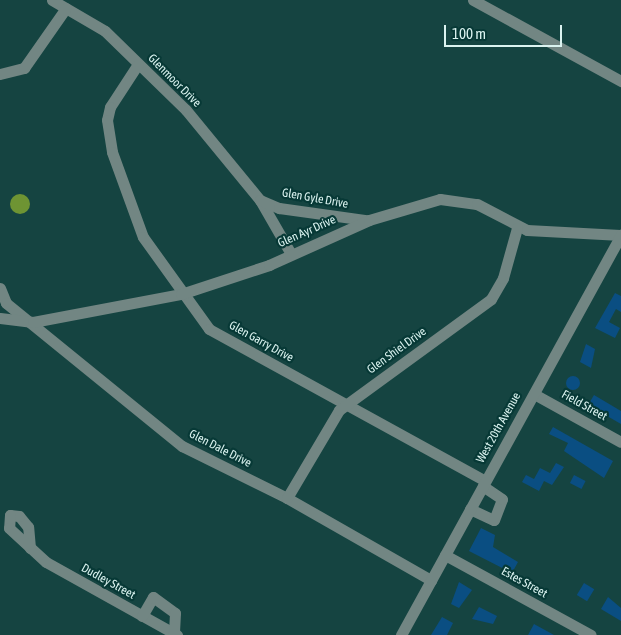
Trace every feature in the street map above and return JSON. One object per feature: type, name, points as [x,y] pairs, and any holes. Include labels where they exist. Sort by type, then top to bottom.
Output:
[{"type":"street","name":"Glenmoor Drive","points":[[52,0],[105,31],[186,110],[260,200]]},
{"type":"street","points":[[473,0],[621,81]]},
{"type":"street","points":[[0,74],[24,68],[66,8]]},
{"type":"street","name":"Glen Garry Drive","points":[[138,64],[110,107],[107,120],[112,152],[143,237],[181,294],[209,329],[484,484],[502,499],[494,520],[470,509]]},
{"type":"street","name":"Glen Ayr Drive","points":[[0,318],[33,322],[181,294],[291,254],[369,220],[418,203],[454,199],[490,209],[517,228]]},
{"type":"street","name":"Glen Gyle Drive","points":[[260,200],[279,208],[369,220]]},
{"type":"street","name":"Glen Gyle Drive","points":[[260,200],[291,254]]},
{"type":"street","points":[[517,228],[621,235]]},
{"type":"street","name":"Glen Shiel Drive","points":[[287,498],[344,406],[491,299],[503,278],[517,228]]},
{"type":"street","name":"West 20th Avenue","points":[[401,635],[621,235]]},
{"type":"street","name":"Glen Dale Drive","points":[[0,288],[6,303],[33,322],[182,446],[287,498],[431,580]]},
{"type":"street","name":"Field Street","points":[[534,394],[621,442]]},
{"type":"street","name":"Dudley Street","points":[[30,548],[46,562],[176,634]]},
{"type":"street","name":"Estes Street","points":[[445,555],[591,635]]},
{"type":"street","points":[[142,616],[153,597],[175,613],[176,634]]},
{"type":"shaded area","points":[[16,194],[24,194],[30,200],[30,208],[24,214],[16,214],[10,208],[10,200]]},
{"type":"building","points":[[615,293],[621,296],[621,312],[616,309],[609,322],[620,328],[615,338],[595,328]]},
{"type":"building","points":[[586,344],[595,349],[591,368],[580,362]]},
{"type":"building","points":[[570,376],[576,376],[580,383],[576,390],[570,390],[566,386],[566,380]]},
{"type":"building","points":[[594,395],[621,411],[621,424],[588,405]]},
{"type":"building","points":[[553,427],[613,461],[604,478],[564,451],[568,443],[549,434]]},
{"type":"building","points":[[556,463],[564,467],[552,485],[544,481],[539,491],[522,482],[526,475],[534,479],[540,468],[550,473]]},
{"type":"building","points":[[574,475],[586,481],[581,489],[570,483]]},
{"type":"building","points":[[481,528],[495,535],[493,547],[518,562],[512,573],[469,551]]},
{"type":"building","points":[[459,582],[472,590],[459,608],[451,604]]},
{"type":"building","points":[[584,583],[594,589],[587,601],[577,595]]},
{"type":"building","points":[[608,597],[621,608],[621,621],[601,609]]},
{"type":"building","points":[[479,607],[497,616],[493,624],[472,619]]},
{"type":"building","points":[[442,617],[453,623],[447,635],[431,635]]},
{"type":"building","points":[[534,624],[554,635],[528,635]]}]
